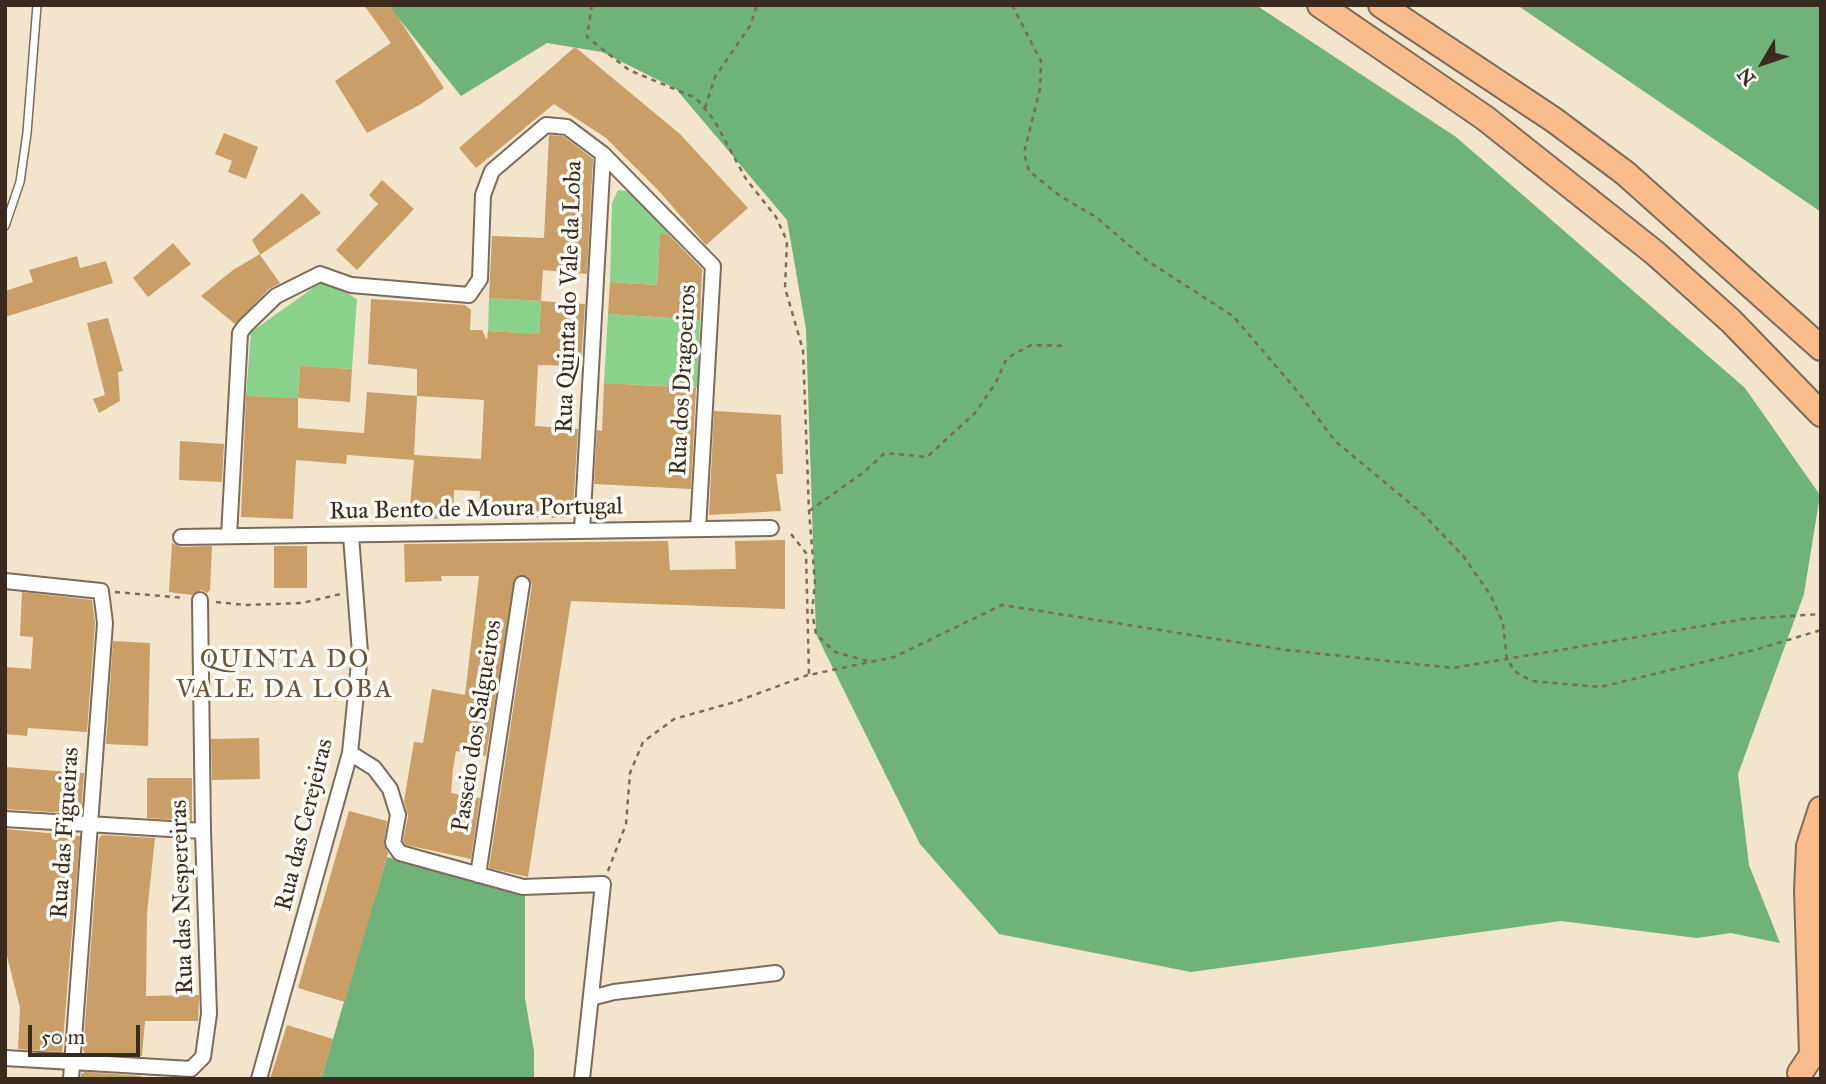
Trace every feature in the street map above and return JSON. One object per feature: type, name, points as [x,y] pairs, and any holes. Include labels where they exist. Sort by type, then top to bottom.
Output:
[{"type":"highway","points":[[1321,5],[1485,118],[1581,192],[1731,321],[1816,410]]},
{"type":"highway","points":[[1381,5],[1544,113],[1625,173],[1821,348]]},
{"type":"highway","points":[[1763,297],[1821,361]]},
{"type":"highway","points":[[1800,1073],[1812,1055],[1807,890],[1809,846],[1821,808]]},
{"type":"highway","points":[[1821,871],[1821,933]]},
{"type":"street","name":"Rua Quinta do Vale da Loba","points":[[229,536],[240,333],[245,326],[276,296],[320,274],[351,285],[469,295],[480,279],[482,195],[492,171],[546,125],[568,127],[603,154],[582,530]]},
{"type":"street","name":"Rua dos Dragoeiros","points":[[603,154],[713,266],[698,529]]},
{"type":"street","name":"Rua Bento de Moura Portugal","points":[[181,537],[771,528]]},
{"type":"street","name":"Rua das Cerejeiras","points":[[259,1079],[351,753],[360,653],[351,536]]},
{"type":"street","points":[[5,581],[101,592]]},
{"type":"street","name":"Passeio dos Salgueiros","points":[[478,875],[522,584]]},
{"type":"street","name":"Rua das Figueiras","points":[[71,1079],[105,623],[101,592]]},
{"type":"street","name":"Rua das Nespereiras","points":[[72,1063],[191,1069],[202,1057],[209,1014],[200,600]]},
{"type":"street","points":[[351,753],[374,768],[390,789],[398,816],[395,849],[407,856],[523,887],[603,884],[582,1079]]},
{"type":"street","points":[[5,819],[203,831]]},
{"type":"street","points":[[591,998],[614,992],[776,973]]},
{"type":"street","points":[[5,1058],[72,1063]]},
{"type":"lane","points":[[5,226],[20,182],[26,145],[37,5]]},
{"type":"path","points":[[592,5],[587,37],[629,70],[696,98],[705,108],[746,179],[776,217],[787,241],[785,288],[803,350],[808,511],[815,583],[812,612],[816,634],[835,652],[870,662]]},
{"type":"path","points":[[705,108],[715,77],[750,26],[757,5]]},
{"type":"path","points":[[1012,5],[1041,61],[1040,89],[1024,153],[1029,171],[1060,196],[1096,217],[1146,260],[1233,316],[1298,392],[1335,441],[1423,514],[1464,557],[1495,605],[1503,623],[1507,660],[1517,673],[1532,681],[1600,687],[1758,649],[1821,630]]},
{"type":"path","points":[[808,511],[856,478],[885,453],[901,452],[927,457],[975,413],[995,384],[1007,358],[1031,345],[1067,346]]},
{"type":"path","points":[[791,534],[806,553],[809,675]]},
{"type":"path","points":[[101,592],[244,605],[302,603],[355,591]]},
{"type":"path","points":[[603,884],[626,824],[629,772],[643,742],[674,719],[735,702],[809,675],[894,657],[1002,605],[1286,650],[1453,668],[1744,619],[1821,614]]},
{"type":"green space","points":[[388,5],[1256,5],[1456,137],[1745,388],[1820,495],[1804,594],[1738,774],[1749,865],[1780,943],[1731,933],[1697,938],[1561,921],[1191,972],[999,934],[920,844],[816,634],[806,329],[787,220],[676,89],[602,52],[547,43],[461,96]]},
{"type":"green space","points":[[1517,5],[1821,5],[1821,212]]},
{"type":"green space","points":[[618,190],[633,192],[674,235],[660,235],[657,285],[610,282],[612,203]]},
{"type":"green space","points":[[320,283],[333,285],[357,299],[352,369],[300,366],[298,398],[246,396],[251,332]]},
{"type":"green space","points":[[489,298],[541,301],[539,334],[488,331]]},
{"type":"green space","points":[[608,314],[700,320],[698,388],[604,383]]},
{"type":"green space","points":[[387,857],[525,896],[525,998],[534,1051],[534,1079],[321,1079]]},
{"type":"building","points":[[364,5],[390,5],[444,88],[421,104],[367,133],[335,81],[391,43]]},
{"type":"building","points":[[575,47],[680,134],[748,208],[706,245],[657,189],[606,138],[554,104],[476,168],[459,148]]},
{"type":"building","points":[[224,133],[258,147],[246,179],[228,172],[232,161],[215,154]]},
{"type":"building","points":[[549,135],[563,136],[593,159],[587,274],[543,270],[541,301],[489,298],[492,236],[544,238]]},
{"type":"building","points":[[382,180],[414,209],[357,270],[336,250],[378,204],[369,195]]},
{"type":"building","points":[[302,193],[321,213],[260,255],[280,283],[269,289],[235,324],[201,296],[233,270],[260,254],[252,240]]},
{"type":"building","points":[[660,234],[669,235],[702,269],[700,320],[608,314],[610,282],[657,285]]},
{"type":"building","points":[[173,243],[191,264],[148,297],[133,278]]},
{"type":"building","points":[[77,256],[80,268],[106,261],[113,283],[5,317],[5,291],[33,282],[29,270]]},
{"type":"building","points":[[371,299],[465,305],[471,310],[470,330],[482,330],[487,340],[488,331],[539,334],[541,301],[585,304],[581,366],[538,365],[535,426],[578,429],[573,512],[563,518],[479,516],[480,491],[454,490],[453,519],[409,518],[414,460],[347,455],[346,464],[296,460],[293,519],[241,517],[246,396],[298,398],[298,428],[364,433],[367,392],[417,396],[417,369],[368,364]],"holes":[[[417,396],[484,400],[481,459],[414,455]]]},
{"type":"building","points":[[108,318],[123,371],[118,372],[120,401],[99,413],[93,399],[105,395],[87,323]]},
{"type":"building","points":[[300,366],[352,369],[350,402],[298,398]]},
{"type":"building","points":[[604,383],[696,388],[691,489],[594,484],[597,430],[602,431]]},
{"type":"building","points":[[714,411],[781,415],[783,474],[776,474],[781,511],[709,515]]},
{"type":"building","points":[[180,441],[224,444],[222,482],[179,480]]},
{"type":"building","points":[[785,540],[785,609],[571,601],[528,877],[489,868],[532,585],[527,576],[515,578],[486,756],[456,751],[453,769],[451,793],[480,798],[471,859],[406,845],[403,841],[408,816],[404,801],[414,742],[423,743],[432,689],[465,695],[479,576],[441,576],[442,581],[405,582],[404,544],[668,541],[670,570],[736,569],[735,541]]},
{"type":"building","points":[[172,543],[181,547],[212,546],[210,590],[207,593],[201,590],[192,595],[169,592]]},
{"type":"building","points":[[274,546],[307,546],[307,588],[274,588]]},
{"type":"building","points":[[22,592],[92,600],[95,623],[87,732],[28,728],[27,736],[5,734],[5,667],[31,669],[33,637],[20,636]]},
{"type":"building","points":[[113,641],[150,643],[148,746],[106,744]]},
{"type":"building","points":[[259,738],[260,779],[212,780],[211,739]]},
{"type":"building","points":[[5,767],[84,773],[81,814],[5,809]]},
{"type":"building","points":[[147,778],[192,778],[192,821],[147,818]]},
{"type":"building","points":[[349,811],[387,821],[384,845],[388,853],[345,1002],[298,988]]},
{"type":"building","points":[[5,829],[80,836],[62,1052],[18,1049],[20,1008],[5,948]]},
{"type":"building","points":[[102,835],[155,838],[147,913],[146,996],[199,995],[198,1021],[145,1021],[142,1056],[85,1053],[83,1050],[99,838]]},
{"type":"building","points":[[287,1025],[333,1039],[321,1079],[270,1079]]},
{"type":"building","points":[[85,1072],[141,1076],[141,1079],[81,1079],[81,1074]]},
{"type":"district","name":"QUINTA DO VALE DA LOBA","points":[[285,676]]}]
